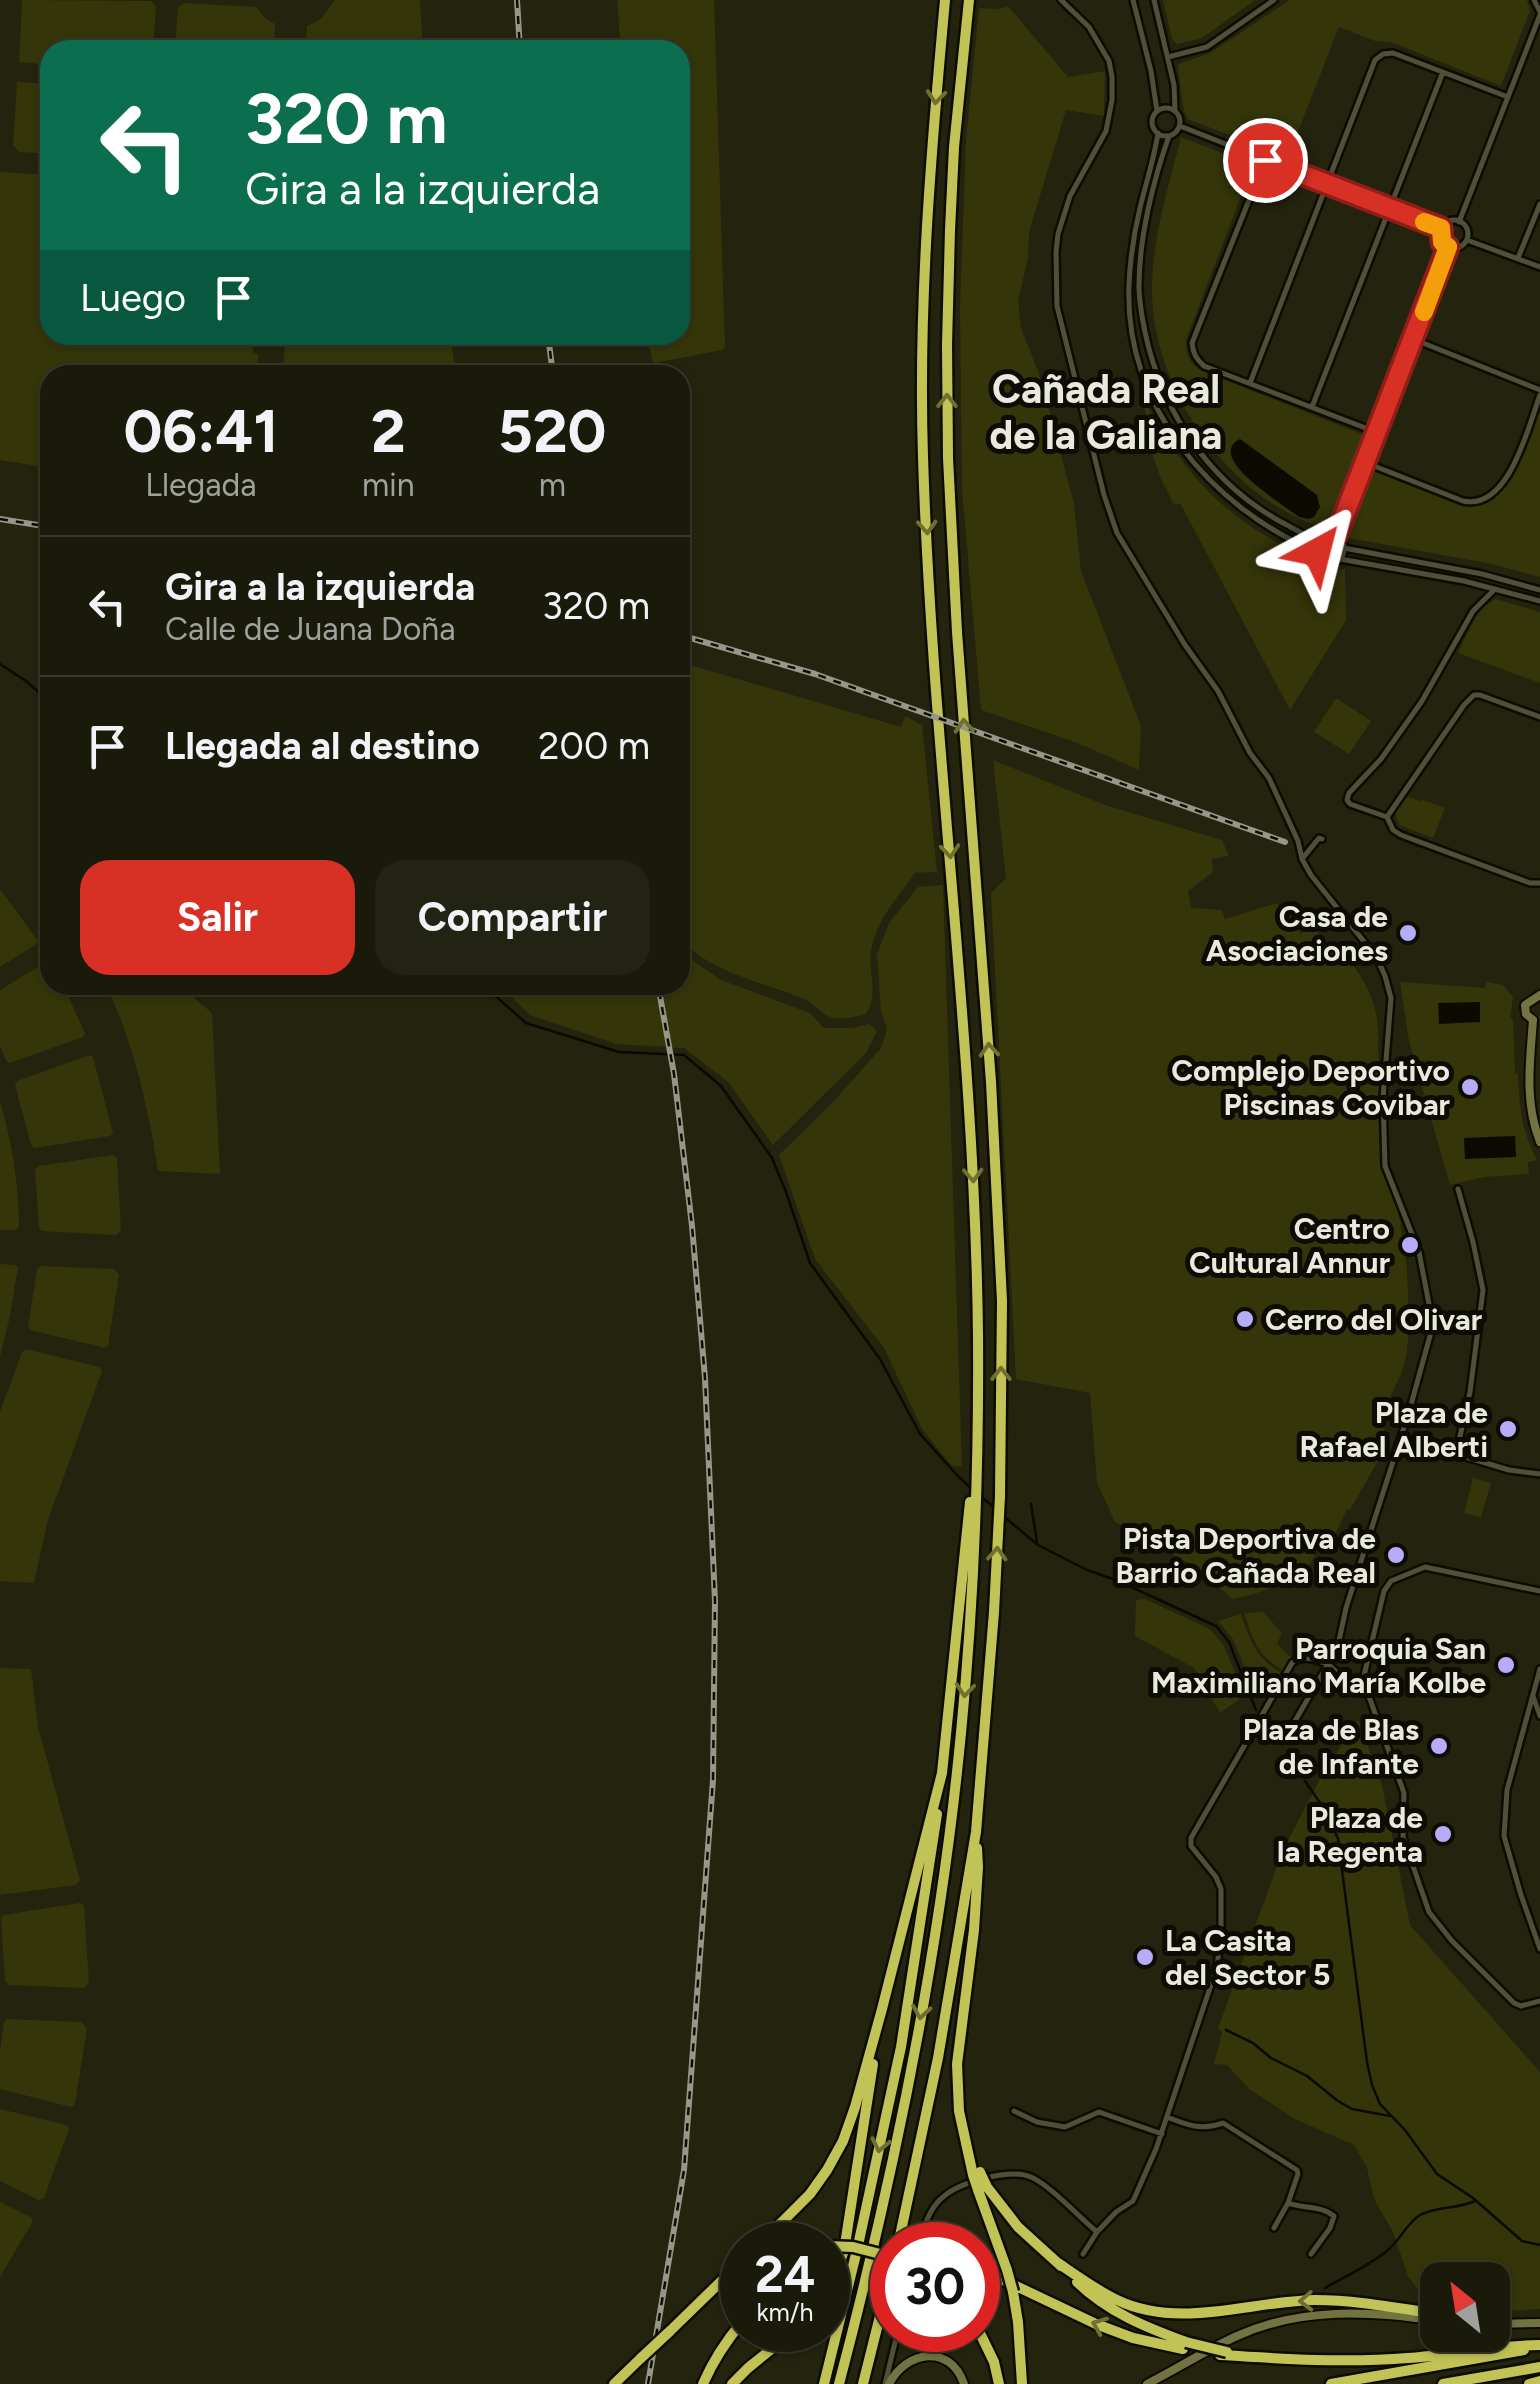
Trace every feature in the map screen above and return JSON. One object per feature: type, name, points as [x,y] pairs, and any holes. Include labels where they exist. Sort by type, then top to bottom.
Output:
[{"type":"highway","points":[[839,2384],[915,2051],[950,1830],[972,1593],[978,1451],[974,1192],[932,634],[923,457],[922,344],[931,145],[945,0]]},
{"type":"highway","points":[[903,2222],[938,2058],[976,1832],[1001,1472],[1002,1301],[992,1082],[957,632],[948,458],[951,197],[969,0]]},
{"type":"highway","points":[[824,2384],[901,2047],[942,1773],[978,1451]]},
{"type":"highway","points":[[782,2222],[810,2194],[843,2141],[882,2009],[942,1773]]},
{"type":"highway","points":[[976,1832],[974,1930],[957,2064],[960,2111],[966,2144],[983,2188],[1012,2292],[1022,2384]]},
{"type":"highway","points":[[849,2222],[882,2009]]},
{"type":"highway","points":[[983,2188],[1095,2300],[1184,2346]]},
{"type":"highway","points":[[1058,2263],[1120,2301],[1170,2313],[1196,2314],[1315,2300],[1420,2311]]},
{"type":"highway","points":[[1000,2278],[1132,2338],[1224,2353],[1331,2361],[1410,2358],[1506,2345],[1540,2346]]},
{"type":"highway","points":[[614,2384],[720,2283]]},
{"type":"highway","points":[[690,2313],[720,2289]]},
{"type":"highway","points":[[1331,2384],[1540,2346]]},
{"type":"highway","points":[[703,2384],[720,2352]]},
{"type":"highway","points":[[732,2384],[768,2352]]},
{"type":"highway","points":[[863,2384],[871,2352]]},
{"type":"highway","points":[[989,2352],[999,2384]]},
{"type":"highway","points":[[1443,2384],[1540,2367]]},
{"type":"highway","points":[[1529,2384],[1540,2382]]},
{"type":"main road","points":[[1539,997],[1525,1005],[1526,1014],[1536,1020],[1528,1090],[1540,1142]]},
{"type":"main road","points":[[1147,2384],[1238,2336],[1282,2320],[1357,2312],[1420,2320]]},
{"type":"main road","points":[[1510,2324],[1540,2323]]},
{"type":"main road","points":[[887,2384],[906,2362],[921,2356],[950,2363],[964,2384]]},
{"type":"street","points":[[1061,0],[1090,26],[1109,61],[1112,76],[1106,131],[1070,196],[1056,252],[1057,306],[1104,496],[1117,533],[1185,645],[1218,691],[1250,752],[1270,778],[1311,875],[1376,958],[1391,998],[1382,1098],[1385,1166],[1419,1252],[1432,1325],[1346,1608],[1337,1650],[1295,1721],[1310,1732]]},
{"type":"street","points":[[1133,0],[1152,71],[1157,111],[1152,122],[1158,133],[1135,229],[1129,288],[1131,324],[1147,383],[1165,423],[1184,452],[1221,492],[1267,528],[1317,552],[1328,562],[1340,559],[1464,581],[1540,601]]},
{"type":"street","points":[[1154,0],[1174,85],[1175,110],[1180,118],[1176,132],[1169,136],[1158,133]]},
{"type":"street","points":[[1168,57],[1207,47],[1274,0]]},
{"type":"street","points":[[1460,222],[1540,14],[1534,0]]},
{"type":"street","points":[[1250,383],[1378,56],[1392,53],[1508,98]]},
{"type":"street","points":[[1312,407],[1443,72]]},
{"type":"street","points":[[1157,111],[1164,107],[1175,110]]},
{"type":"street","points":[[1180,126],[1441,228]]},
{"type":"street","points":[[1169,136],[1144,231],[1138,288],[1158,379],[1175,417],[1221,476],[1273,518],[1320,540]]},
{"type":"street","points":[[1265,160],[1192,343],[1193,352],[1204,366],[1376,432]]},
{"type":"street","points":[[1518,258],[1540,204]]},
{"type":"street","points":[[1451,221],[1460,222],[1468,231],[1467,240],[1461,246],[1448,247],[1442,242],[1441,228],[1451,221]]},
{"type":"street","points":[[1467,240],[1540,266]]},
{"type":"street","points":[[1336,536],[1448,247]]},
{"type":"street","points":[[1364,462],[1463,501],[1488,499],[1510,472],[1540,392],[1413,339]]},
{"type":"street","points":[[1317,552],[1320,540],[1327,535],[1336,536],[1344,548],[1340,559]]},
{"type":"street","points":[[1344,548],[1466,570],[1540,590]]},
{"type":"street","points":[[1495,589],[1474,611],[1430,688],[1347,800],[1386,817],[1401,835],[1540,884]]},
{"type":"street","points":[[1386,817],[1474,695],[1540,717]]},
{"type":"street","points":[[1302,859],[1319,838],[1322,840]]},
{"type":"street","points":[[1458,1188],[1483,1290],[1470,1392],[1456,1454],[1509,1470],[1540,1474]]},
{"type":"street","points":[[1540,1591],[1428,1568],[1391,1581],[1384,1590],[1364,1680],[1404,1793],[1403,1837],[1429,1912],[1514,2003],[1525,2006],[1540,2001]]},
{"type":"street","points":[[1083,2254],[1096,2232],[1133,2202],[1162,2134],[1217,1967],[1221,1889],[1191,1846],[1191,1838],[1292,1663],[1306,1657],[1328,1664],[1346,1681]]},
{"type":"street","points":[[1540,1669],[1507,1790],[1504,1836],[1540,1950]]},
{"type":"street","points":[[1533,1696],[1540,1716]]},
{"type":"street","points":[[1014,2111],[1036,2122],[1065,2126],[1099,2112],[1162,2134]]},
{"type":"street","points":[[1168,2117],[1193,2127],[1223,2123],[1297,2170],[1288,2202],[1274,2228]]},
{"type":"street","points":[[927,2222],[941,2198],[957,2188],[999,2174],[1019,2172],[1036,2179],[1096,2232]]},
{"type":"street","points":[[1288,2202],[1304,2208],[1326,2209],[1334,2216],[1311,2254]]},
{"type":"street","points":[[887,2384],[894,2352]]},
{"type":"shaded area","points":[[22,0],[151,1],[156,7],[154,40],[40,40],[40,64],[19,62]]},
{"type":"shaded area","points":[[335,0],[420,0],[422,40],[306,40],[307,26],[320,20]]},
{"type":"shaded area","points":[[617,0],[714,0],[725,347],[722,350],[652,361],[650,345],[690,345],[690,40],[620,40]]},
{"type":"shaded area","points":[[1163,0],[1255,0],[1202,38],[1177,44],[1172,39]]},
{"type":"shaded area","points":[[1290,0],[1527,0],[1530,11],[1501,86],[1391,42],[1375,41],[1339,27],[1288,157],[1187,119],[1179,64],[1210,53]]},
{"type":"shaded area","points":[[184,3],[257,7],[275,24],[274,40],[176,40],[178,8]]},
{"type":"shaded area","points":[[1008,6],[1068,77],[1105,71],[1104,116],[1066,110],[1029,232],[1028,258],[1018,301],[1021,328],[1041,379],[1074,504],[1081,571],[1141,726],[1139,770],[1075,742],[981,710],[962,489],[960,308],[966,140],[979,8]]},
{"type":"shaded area","points":[[17,82],[40,83],[40,153],[19,152],[13,145]]},
{"type":"shaded area","points":[[1181,137],[1253,165],[1186,340],[1191,361],[1200,370],[1364,435],[1329,524],[1322,527],[1288,513],[1256,492],[1228,466],[1182,403],[1166,367],[1156,330],[1152,274],[1161,215]]},
{"type":"shaded area","points":[[0,172],[40,174],[40,345],[253,345],[257,365],[40,365],[40,466],[0,460]]},
{"type":"shaded area","points":[[285,345],[452,345],[454,365],[283,365]]},
{"type":"shaded area","points":[[1140,392],[1186,466],[1225,506],[1319,570],[1345,569],[1346,620],[1290,710],[1180,503],[1174,505],[1161,479]]},
{"type":"shaded area","points":[[1540,408],[1540,577],[1346,535],[1372,470],[1465,506],[1481,505],[1495,498],[1506,487],[1523,456]]},
{"type":"shaded area","points":[[1240,439],[1317,495],[1320,507],[1314,517],[1299,517],[1250,480],[1232,457],[1232,447]]},
{"type":"shaded area","points":[[1496,599],[1540,612],[1540,683],[1458,653],[1477,615]]},
{"type":"shaded area","points":[[690,665],[901,727],[905,716],[922,725],[937,872],[915,873],[883,919],[871,951],[873,991],[866,1014],[828,1016],[806,999],[735,974],[690,948]]},
{"type":"shaded area","points":[[1336,698],[1371,721],[1349,754],[1314,732]]},
{"type":"shaded area","points":[[993,760],[1105,805],[1222,840],[1229,856],[1212,859],[1213,872],[1188,891],[1191,908],[1222,910],[1225,919],[1277,903],[1301,934],[1311,925],[1334,950],[1340,946],[1374,1006],[1384,1167],[1400,1220],[1407,1269],[1407,1353],[1387,1404],[1376,1457],[1379,1459],[1350,1510],[1347,1509],[1328,1550],[1316,1552],[1308,1567],[1293,1578],[1262,1591],[1233,1599],[1185,1561],[1115,1522],[1097,1483],[1090,1393],[1016,1379],[991,893],[1006,878]]},
{"type":"shaded area","points":[[1408,796],[1445,808],[1433,838],[1399,825],[1395,812]]},
{"type":"shaded area","points":[[943,885],[962,1467],[952,1466],[922,1429],[884,1348],[815,1259],[779,1155],[881,1048],[887,1029],[881,1012],[877,954],[889,923],[918,887]]},
{"type":"shaded area","points":[[0,889],[38,941],[0,967]]},
{"type":"shaded area","points":[[690,959],[721,980],[810,1013],[824,1028],[869,1024],[877,1031],[866,1053],[773,1145],[728,1082],[684,1048],[616,1044],[530,1015],[510,995],[690,995]]},
{"type":"shaded area","points":[[40,965],[40,995],[68,995],[85,1033],[83,1037],[7,1062],[0,1046],[0,990]]},
{"type":"shaded area","name":"Complejo Deportivo Piscinas Covibar","points":[[1400,982],[1485,988],[1487,982],[1503,985],[1513,997],[1510,1018],[1520,1107],[1537,1160],[1528,1162],[1529,1174],[1484,1177],[1450,1185],[1409,1041]]},
{"type":"shaded area","points":[[110,995],[191,995],[212,1013],[220,1174],[158,1171],[139,1076]]},
{"type":"shaded area","points":[[1480,1002],[1480,1022],[1439,1024],[1438,1003]]},
{"type":"shaded area","points":[[89,1055],[93,1057],[113,1133],[35,1148],[31,1145],[17,1081]]},
{"type":"shaded area","points":[[0,1101],[16,1179],[16,1230],[0,1230]]},
{"type":"shaded area","points":[[1515,1136],[1516,1157],[1465,1159],[1464,1138]]},
{"type":"shaded area","points":[[113,1155],[117,1158],[121,1231],[115,1235],[39,1229],[35,1170],[38,1166]]},
{"type":"shaded area","points":[[0,1264],[18,1268],[0,1357]]},
{"type":"shaded area","points":[[40,1266],[114,1269],[119,1275],[108,1346],[30,1330]]},
{"type":"shaded area","points":[[26,1349],[100,1367],[102,1371],[48,1520],[34,1583],[0,1581],[0,1412]]},
{"type":"shaded area","points":[[1473,1478],[1491,1483],[1481,1517],[1464,1513]]},
{"type":"shaded area","points":[[1145,1599],[1210,1629],[1223,1644],[1240,1685],[1241,1698],[1220,1713],[1194,1668],[1135,1636],[1136,1600]]},
{"type":"shaded area","points":[[1263,1612],[1282,1633],[1277,1644],[1292,1658],[1284,1671],[1258,1647],[1244,1613]]},
{"type":"shaded area","points":[[1241,1614],[1255,1649],[1283,1674],[1270,1693],[1256,1690],[1233,1639],[1218,1621]]},
{"type":"shaded area","points":[[0,1668],[31,1669],[38,1727],[80,1880],[76,1885],[0,1895]]},
{"type":"shaded area","points":[[1358,1719],[1382,1785],[1410,1925],[1540,2072],[1540,2309],[1510,2311],[1510,2262],[1420,2262],[1420,2293],[1408,2276],[1393,2232],[1374,2199],[1367,2168],[1354,2145],[1295,2119],[1249,2089],[1227,2065],[1214,2064],[1222,2033],[1218,2028],[1283,1850],[1320,1779]]},
{"type":"shaded area","points":[[80,1903],[84,1906],[89,1982],[84,1988],[9,1985],[5,1981],[3,1915]]},
{"type":"shaded area","points":[[7,2019],[82,2022],[87,2029],[75,2104],[71,2107],[0,2089],[0,2052]]},
{"type":"shaded area","points":[[0,2109],[67,2125],[69,2129],[44,2198],[39,2200],[0,2181]]},
{"type":"shaded area","points":[[0,2202],[33,2221],[0,2277]]},
{"type":"waterway","points":[[0,664],[40,693]]},
{"type":"waterway","points":[[494,995],[526,1023],[619,1052],[684,1055],[721,1086],[772,1158],[810,1263],[880,1359],[920,1434],[973,1490]]},
{"type":"waterway","points":[[979,1495],[996,1509]]},
{"type":"waterway","points":[[1031,1504],[1037,1542]]},
{"type":"waterway","points":[[1002,1515],[1038,1545],[1216,1626],[1229,1642],[1256,1710]]},
{"type":"waterway","points":[[1305,1781],[1329,1816],[1338,1839],[1367,2062],[1380,2104],[1437,2174],[1473,2198],[1522,2241],[1540,2245]]},
{"type":"waterway","points":[[1226,2030],[1307,2076],[1352,2109],[1390,2116]]},
{"type":"waterway","points":[[1325,2288],[1381,2256],[1420,2215],[1475,2201]]},
{"type":"tunnel","points":[[850,2259],[870,2256]]},
{"type":"railway","points":[[517,0],[519,40]]},
{"type":"railway","points":[[549,345],[552,365]]},
{"type":"railway","points":[[0,519],[40,525]]},
{"type":"railway","points":[[690,638],[815,674],[1285,842]]},
{"type":"railway","points":[[648,2384],[684,2170],[713,1780],[715,1601],[705,1378],[692,1226],[674,1074],[660,995]]},
{"type":"slow traffic","points":[[1424,222],[1441,228],[1442,242],[1448,247],[1424,312]]},
{"type":"place","name":"Casa de Asociaciones","points":[[1408,933]]},
{"type":"place","name":"Complejo Deportivo Piscinas Covibar","points":[[1470,1087]]},
{"type":"place","name":"Centro Cultural Annur","points":[[1410,1245]]},
{"type":"place","name":"Cerro del Olivar","points":[[1245,1319]]},
{"type":"place","name":"Plaza de Rafael Alberti","points":[[1508,1429]]},
{"type":"place","name":"Pista Deportiva de Barrio Cañada Real","points":[[1396,1555]]},
{"type":"place","name":"Parroquia San Maximiliano María Kolbe","points":[[1506,1665]]},
{"type":"place","name":"Plaza de Blas de Infante","points":[[1439,1746]]},
{"type":"place","name":"Plaza de la Regenta","points":[[1443,1834]]},
{"type":"place","name":"La Casita del Sector 5","points":[[1145,1957]]},
{"type":"district","name":"Cañada Real de la Galiana","points":[[1106,412]]},
{"type":"route","points":[[1265,160],[1441,228],[1442,242],[1448,247],[1337,534],[1322,538],[1317,552]]}]
